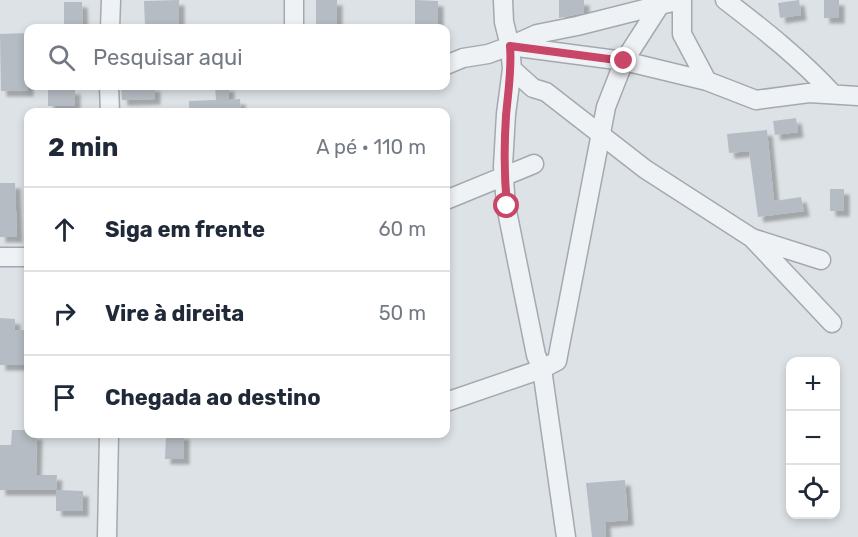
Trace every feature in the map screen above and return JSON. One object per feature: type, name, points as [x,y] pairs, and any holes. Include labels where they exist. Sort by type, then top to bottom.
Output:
[{"type":"street","points":[[110,24],[111,0]]},
{"type":"street","points":[[294,0],[294,24]]},
{"type":"street","points":[[503,0],[504,22],[510,46],[512,69],[506,114],[504,175],[511,229],[536,355],[542,369],[566,537]]},
{"type":"street","points":[[450,63],[463,58],[488,54],[537,34],[682,0],[682,34],[707,81]]},
{"type":"street","points":[[725,0],[766,31],[814,73],[833,94]]},
{"type":"street","points":[[450,401],[542,369],[557,361],[606,107],[624,61],[662,3]]},
{"type":"street","points":[[510,46],[624,61],[707,81],[756,100],[809,93],[858,96]]},
{"type":"street","points":[[512,69],[533,88],[546,92],[645,169],[752,238],[832,323]]},
{"type":"street","points":[[109,90],[110,108]]},
{"type":"street","points":[[450,198],[534,164]]},
{"type":"street","points":[[752,238],[821,260]]},
{"type":"street","points":[[0,257],[24,257]]},
{"type":"street","points":[[107,537],[109,438]]},
{"type":"building","points":[[179,0],[179,24],[145,24],[144,1]]},
{"type":"building","points":[[316,0],[337,0],[337,24],[316,24]]},
{"type":"building","points":[[415,0],[438,1],[438,24],[415,24]]},
{"type":"building","points":[[559,0],[584,0],[584,13],[559,18]]},
{"type":"building","points":[[799,0],[801,15],[780,18],[778,3]]},
{"type":"building","points":[[824,0],[839,0],[839,18],[824,18]]},
{"type":"building","points":[[64,2],[82,2],[83,24],[64,24]]},
{"type":"building","points":[[24,33],[24,90],[28,91],[1,91],[0,34]]},
{"type":"building","points":[[48,90],[75,90],[75,106],[48,106]]},
{"type":"building","points":[[121,90],[155,90],[155,99],[122,100]]},
{"type":"building","points":[[215,90],[229,90],[229,100],[240,99],[241,108],[189,108],[189,101],[216,100]]},
{"type":"building","points":[[796,118],[798,132],[775,135],[773,121]]},
{"type":"building","points":[[767,130],[774,201],[801,197],[804,211],[758,217],[749,151],[729,153],[727,134]]},
{"type":"building","points":[[0,183],[15,183],[17,237],[0,237]]},
{"type":"building","points":[[830,189],[844,189],[844,211],[830,211]]},
{"type":"building","points":[[0,318],[15,319],[15,330],[24,330],[24,365],[0,365]]},
{"type":"building","points":[[12,430],[24,430],[24,438],[37,438],[36,475],[57,475],[56,490],[0,490],[0,445],[11,445]]},
{"type":"building","points":[[166,438],[184,438],[184,459],[165,459]]},
{"type":"building","points":[[625,480],[628,520],[605,522],[606,537],[592,537],[586,483]]},
{"type":"building","points":[[56,490],[83,491],[83,511],[56,511]]},
{"type":"route","points":[[507,206],[503,166],[506,114],[512,69],[510,46],[624,61]]}]
